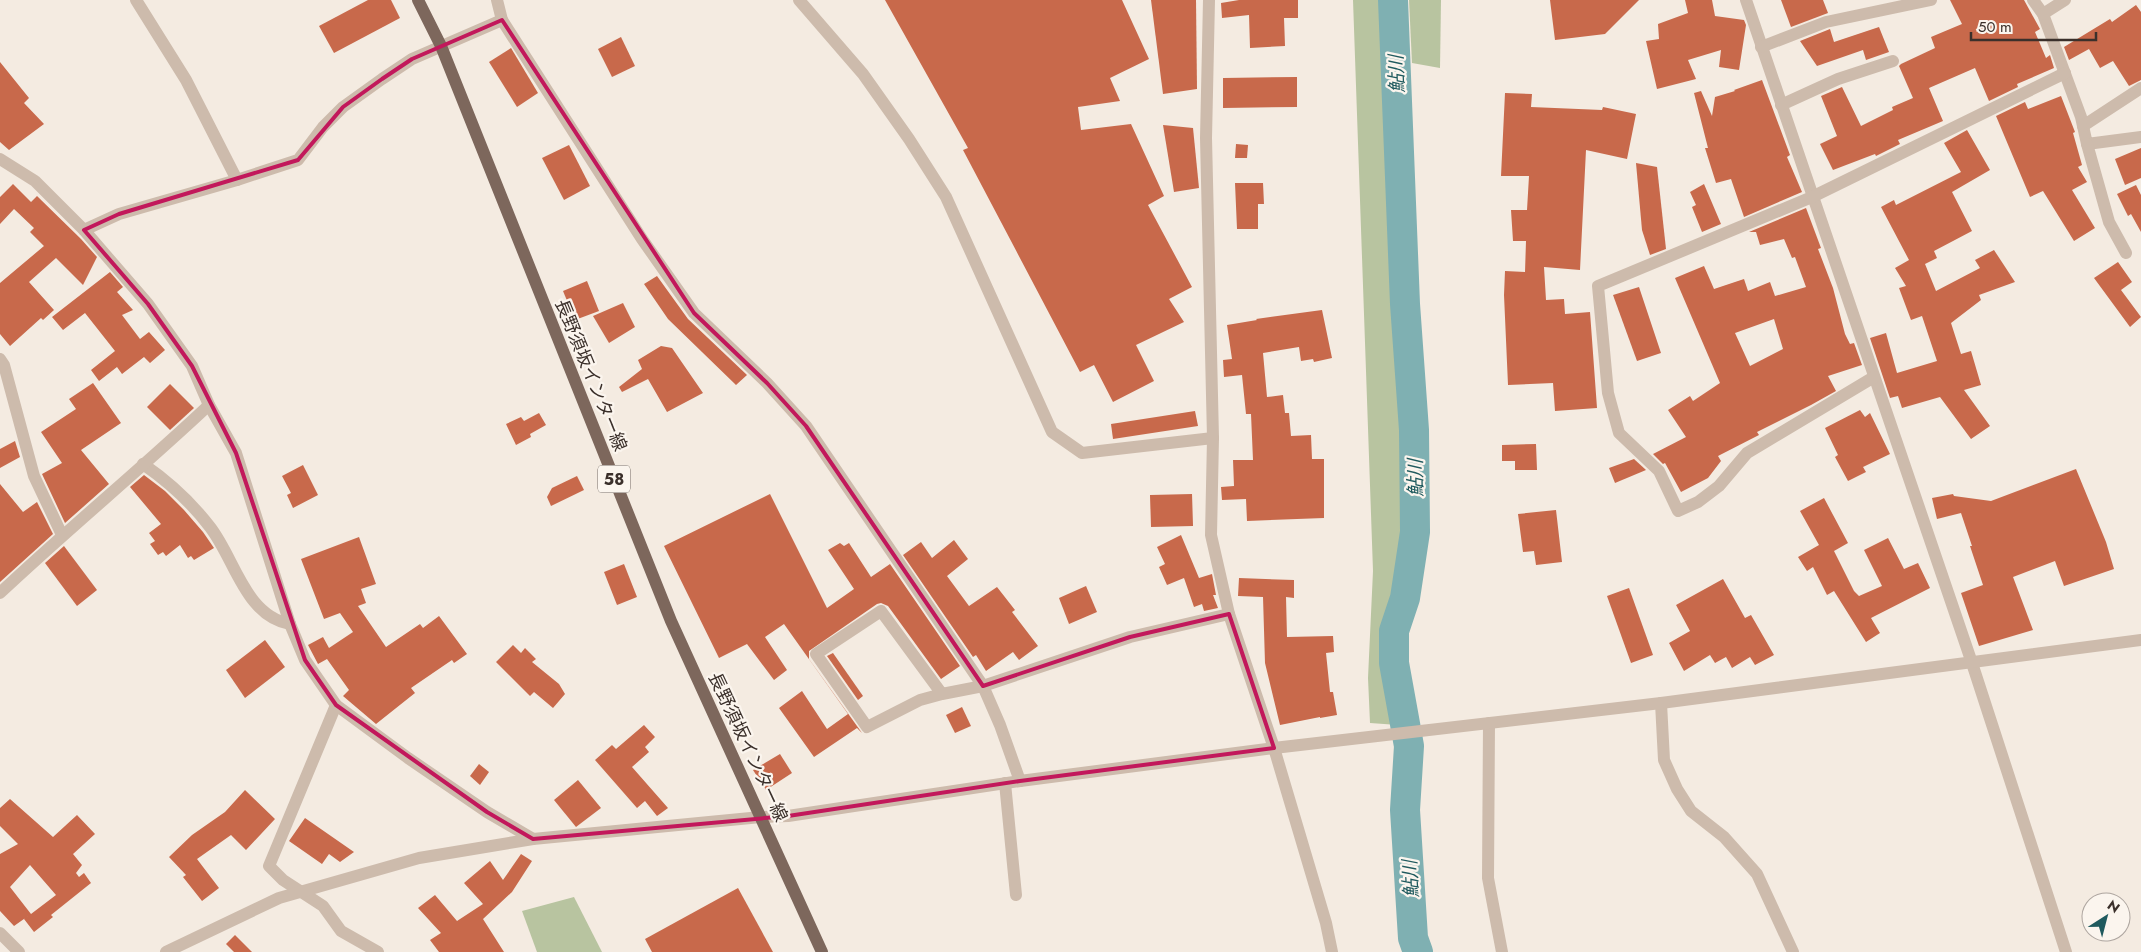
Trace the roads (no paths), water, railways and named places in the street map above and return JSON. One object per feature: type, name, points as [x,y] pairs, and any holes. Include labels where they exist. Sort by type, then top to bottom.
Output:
[{"type":"main road","name":"長野須坂インター線","points":[[418,0],[441,46],[671,622],[822,952]]},
{"type":"street","points":[[136,0],[186,80],[237,180]]},
{"type":"street","points":[[498,0],[502,20],[642,239],[694,312],[767,382],[806,426],[983,686],[1000,725],[1020,780]]},
{"type":"street","points":[[799,0],[863,74],[909,139],[946,197],[1052,432],[1082,453],[1214,438]]},
{"type":"street","points":[[1209,0],[1206,138],[1214,438],[1211,535],[1229,614],[1274,748],[1326,923],[1332,952]]},
{"type":"street","points":[[1746,0],[1972,663],[2066,952]]},
{"type":"street","points":[[1761,47],[1826,22],[1930,0]]},
{"type":"street","points":[[2033,0],[2042,14],[2065,73],[2083,126],[2110,222],[2126,253]]},
{"type":"street","points":[[2042,14],[2065,0]]},
{"type":"street","points":[[84,230],[119,214],[237,180],[298,160],[323,127],[343,107],[412,59],[502,20]]},
{"type":"street","points":[[1781,105],[1838,79],[1893,60]]},
{"type":"street","points":[[1874,377],[1747,453],[1719,486],[1698,502],[1678,511],[1659,471],[1619,433],[1608,393],[1598,286],[1812,197],[2065,73]]},
{"type":"street","points":[[2083,126],[2141,88]]},
{"type":"street","points":[[2087,144],[2141,138]]},
{"type":"street","points":[[0,159],[35,181],[84,230],[159,320],[192,366],[209,405],[236,453],[290,624],[305,660],[336,705],[408,758],[487,812],[533,839]]},
{"type":"street","points":[[0,359],[4,365],[34,476],[62,535]]},
{"type":"street","points":[[0,593],[62,535],[209,405]]},
{"type":"street","points":[[143,464],[168,481],[212,529],[251,599],[278,622],[290,624]]},
{"type":"street","points":[[942,694],[881,611],[816,654],[867,727],[920,700],[983,686],[1130,636],[1229,614]]},
{"type":"street","points":[[166,952],[279,898],[301,891],[419,858],[533,839],[761,816],[788,816],[1020,780],[1661,703],[2141,640]]},
{"type":"street","points":[[1661,703],[1664,760],[1677,790],[1691,811],[1724,837],[1758,874],[1793,952]]},
{"type":"street","points":[[336,705],[269,866],[283,880],[323,906],[341,931],[378,952]]},
{"type":"street","points":[[1484,724],[1488,878],[1502,952]]},
{"type":"street","points":[[1006,783],[1016,895]]},
{"type":"street","points":[[0,933],[19,952]]},
{"type":"waterway","name":"鮎川","points":[[1393,0],[1405,304],[1414,430],[1415,532],[1405,598],[1394,631],[1394,663],[1409,746],[1405,810],[1413,938],[1418,952]]}]
